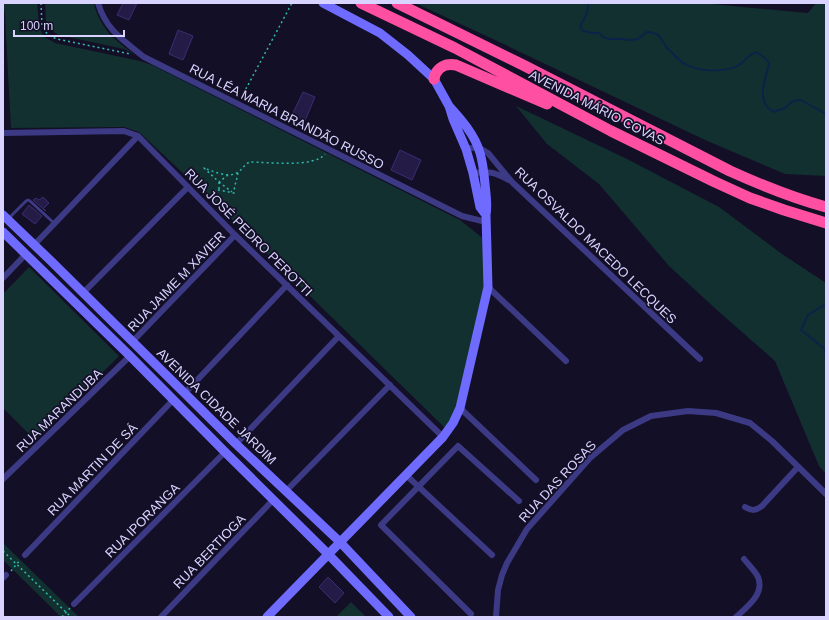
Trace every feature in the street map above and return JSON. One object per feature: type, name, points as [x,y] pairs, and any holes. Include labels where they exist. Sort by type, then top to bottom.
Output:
[{"type":"highway","name":"AVENIDA MÁRIO COVAS","points":[[361,3],[455,48],[611,131],[714,182],[750,198],[826,223]]},
{"type":"highway","name":"AVENIDA MÁRIO COVAS","points":[[397,3],[523,65],[730,171],[762,185],[826,207]]},
{"type":"highway","points":[[434,79],[439,68],[444,65],[456,65],[611,131]]},
{"type":"main road","points":[[323,3],[380,33],[408,55],[434,79],[448,106],[466,149],[480,207],[486,219]]},
{"type":"main road","points":[[266,617],[443,437],[453,423],[460,408],[488,287],[486,219],[488,205],[484,172],[478,147],[458,116],[448,106]]},
{"type":"main road","name":"AVENIDA CIDADE JARDIM","points":[[6,217],[236,444],[340,542],[411,617]]},
{"type":"main road","name":"AVENIDA CIDADE JARDIM","points":[[3,232],[130,356],[389,617]]},
{"type":"main road","points":[[42,270],[52,261]]},
{"type":"main road","points":[[246,473],[256,463]]},
{"type":"street","name":"RUA LÉA MARIA BRANDÃO RUSSO","points":[[98,3],[101,14],[109,26],[144,57],[462,216],[486,219]]},
{"type":"street","points":[[3,133],[124,131],[138,136],[34,245]]},
{"type":"street","name":"RUA JOSÉ PEDRO PEROTTI","points":[[138,136],[235,235],[443,437]]},
{"type":"street","points":[[466,149],[478,147]]},
{"type":"street","name":"RUA OSVALDO MACEDO LECQUES","points":[[478,147],[488,153],[512,182],[700,359]]},
{"type":"street","points":[[473,173],[490,172],[512,182]]},
{"type":"street","points":[[83,293],[188,187]]},
{"type":"street","name":"RUA JAIME M XAVIER","points":[[132,342],[235,235]]},
{"type":"street","points":[[3,278],[26,254]]},
{"type":"street","points":[[185,393],[287,285]]},
{"type":"street","points":[[488,287],[566,361]]},
{"type":"street","points":[[236,444],[339,336]]},
{"type":"street","name":"RUA MARANDUBA","points":[[3,479],[130,356]]},
{"type":"street","points":[[286,491],[390,385]]},
{"type":"street","name":"RUA MARTIN DE SÁ","points":[[25,555],[174,400]]},
{"type":"street","points":[[460,408],[536,480]]},
{"type":"street","name":"RUA DAS ROSAS","points":[[496,617],[498,590],[502,575],[507,563],[527,529],[590,458],[623,430],[651,416],[688,411],[716,413],[750,423],[772,441],[826,494]]},
{"type":"street","points":[[470,614],[380,525],[458,446],[519,501]]},
{"type":"street","name":"RUA IPORANGA","points":[[74,604],[225,452]]},
{"type":"street","points":[[745,507],[754,510],[762,506],[798,467]]},
{"type":"street","points":[[406,475],[492,555]]},
{"type":"street","name":"RUA BERTIOGA","points":[[161,617],[273,500]]},
{"type":"street","points":[[736,617],[753,601],[760,588],[758,577],[744,559]]},
{"type":"lane","points":[[6,217],[28,200],[55,224]]},
{"type":"path","points":[[41,3],[42,26],[48,34],[57,39],[134,55]]},
{"type":"path","points":[[238,103],[292,3]]},
{"type":"path","points":[[234,193],[204,168],[228,175],[234,175],[250,162],[276,164],[303,162],[323,156],[326,152]]},
{"type":"path","points":[[234,193],[238,172]]},
{"type":"path","points":[[219,182],[228,175]]},
{"type":"path","points":[[219,182],[219,190]]},
{"type":"path","points":[[204,202],[212,197],[215,190],[234,193]]},
{"type":"path","points":[[3,551],[71,617]]},
{"type":"path","points":[[5,576],[25,555]]},
{"type":"path","points":[[62,617],[74,604]]},
{"type":"green space","points":[[3,3],[37,3],[41,31],[46,38],[55,43],[140,61],[152,65],[460,220],[485,240],[485,286],[457,405],[446,429],[217,205],[139,132],[124,127],[11,128],[5,14]]},
{"type":"green space","points":[[45,3],[94,3],[104,27],[111,35],[134,54],[124,49],[59,35],[50,29],[46,22]]},
{"type":"green space","points":[[415,3],[701,3],[808,13],[816,3],[826,3],[826,176],[785,174],[705,140]]},
{"type":"green space","points":[[516,106],[629,160],[719,207],[782,254],[826,283],[826,474],[819,466],[775,361],[669,266],[599,184],[547,144]]},
{"type":"green space","points":[[29,267],[119,356],[35,440],[3,408],[3,294]]},
{"type":"green space","points":[[3,543],[79,617],[61,617],[3,560]]},
{"type":"green space","points":[[351,602],[366,617],[336,617]]},
{"type":"building","points":[[123,3],[137,3],[129,20],[117,15]]},
{"type":"building","points":[[178,30],[193,36],[183,60],[169,54]]},
{"type":"building","points":[[303,92],[315,97],[304,123],[291,117]]},
{"type":"building","points":[[400,150],[421,160],[412,180],[391,170]]},
{"type":"building","points":[[43,197],[49,203],[43,209],[33,200],[36,198],[39,200]]},
{"type":"building","points":[[29,205],[42,216],[35,224],[22,214]]},
{"type":"building","points":[[328,577],[344,593],[335,603],[319,587]]},
{"type":"waterway","points":[[586,3],[588,5],[587,13],[580,26],[583,31],[599,33],[603,37],[610,39],[630,40],[638,39],[647,32],[652,33],[658,35],[667,48],[680,61],[697,69],[719,70],[733,68],[756,52],[764,57],[769,63],[763,90],[764,100],[768,108],[773,112],[785,108],[793,101],[801,100],[826,114]]},
{"type":"waterway","points":[[826,304],[808,315],[801,330],[825,349],[826,360]]}]
